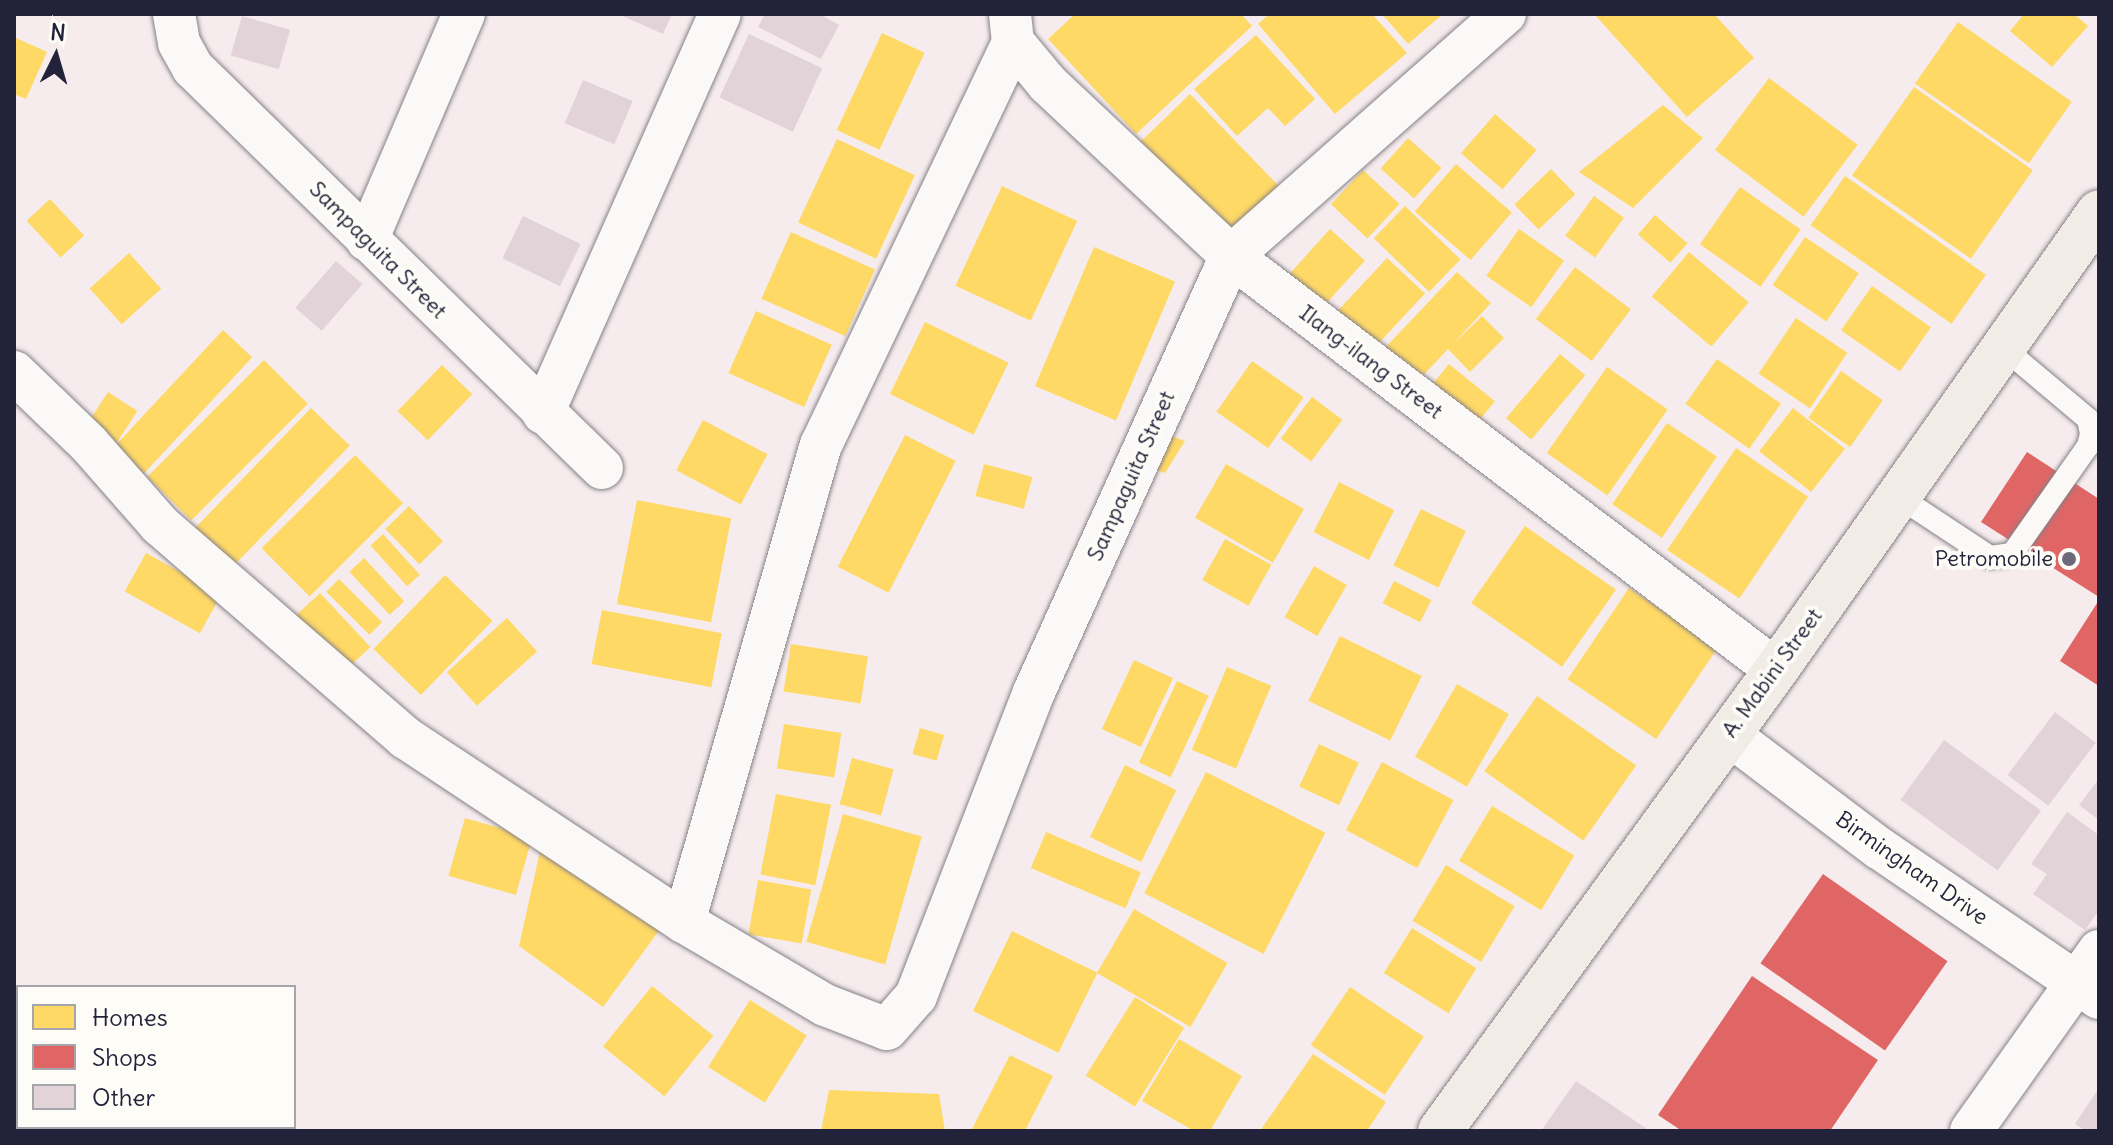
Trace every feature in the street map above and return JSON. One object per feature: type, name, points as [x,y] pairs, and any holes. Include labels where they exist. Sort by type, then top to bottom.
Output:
[{"type":"main road","name":"A. Mabini Street","points":[[1440,1131],[1776,670],[1896,495],[2005,349],[2099,212]]},
{"type":"street","points":[[367,240],[464,14]]},
{"type":"street","points":[[543,413],[720,14]]},
{"type":"street","name":"Sampaguita Street","points":[[684,922],[825,1005],[887,1029],[916,996],[1034,692],[1231,256],[1505,14]]},
{"type":"street","name":"Sampaguita Street","points":[[173,17],[193,68],[602,468]]},
{"type":"street","points":[[14,372],[88,443],[160,525],[406,738],[684,922],[821,445],[1012,28]]},
{"type":"street","name":"Ilang-ilang Street","points":[[1012,28],[1048,84],[1231,256],[1776,670]]},
{"type":"street","name":"Birmingham Drive","points":[[1728,734],[1879,848],[2092,977]]},
{"type":"street","points":[[1971,1131],[2092,977]]},
{"type":"lane","points":[[1896,495],[1990,557],[2012,554],[2088,446],[2091,434],[2088,419],[2005,349]]},
{"type":"building: Homes","points":[[1075,14],[1241,14],[1252,26],[1136,134],[1048,39]]},
{"type":"building: Homes","points":[[1269,14],[1372,14],[1407,53],[1335,114],[1258,24]]},
{"type":"building: Homes","points":[[1382,14],[1443,14],[1408,44]]},
{"type":"building: Homes","points":[[1594,14],[1714,14],[1754,58],[1687,117]]},
{"type":"building: Homes","points":[[2024,14],[2074,14],[2088,26],[2052,67],[2010,31]]},
{"type":"building: Homes","points":[[1958,22],[2072,102],[2029,163],[1915,83]]},
{"type":"building: Homes","points":[[882,33],[925,53],[879,150],[837,130]]},
{"type":"building: Homes","points":[[1256,35],[1315,99],[1285,126],[1268,108],[1237,136],[1194,89]]},
{"type":"building: Homes","points":[[14,37],[47,52],[26,99],[14,94]]},
{"type":"building: Homes","points":[[1769,78],[1858,145],[1803,217],[1715,150]]},
{"type":"building: Homes","points":[[1914,87],[2033,170],[1971,259],[1852,175]]},
{"type":"building: Homes","points":[[1190,94],[1282,189],[1228,240],[1137,145]]},
{"type":"building: Homes","points":[[1663,105],[1703,138],[1633,208],[1579,172]]},
{"type":"building: Homes","points":[[1495,114],[1537,150],[1502,189],[1461,153]]},
{"type":"building: Homes","points":[[1408,138],[1441,168],[1414,199],[1381,168]]},
{"type":"building: Homes","points":[[837,139],[915,175],[876,259],[798,222]]},
{"type":"building: Homes","points":[[1456,164],[1512,213],[1471,260],[1415,212]]},
{"type":"building: Homes","points":[[1551,169],[1575,194],[1539,230],[1514,204]]},
{"type":"building: Homes","points":[[1363,170],[1400,204],[1368,238],[1331,204]]},
{"type":"building: Homes","points":[[1845,176],[1986,275],[1951,324],[1811,225]]},
{"type":"building: Homes","points":[[1002,186],[1077,221],[1031,321],[956,286]]},
{"type":"building: Homes","points":[[1740,187],[1801,229],[1760,287],[1700,244]]},
{"type":"building: Homes","points":[[1594,196],[1624,218],[1595,257],[1565,236]]},
{"type":"building: Homes","points":[[50,199],[84,236],[61,257],[27,221]]},
{"type":"building: Homes","points":[[1405,206],[1460,259],[1429,292],[1374,238]]},
{"type":"building: Homes","points":[[1655,215],[1687,243],[1670,263],[1638,235]]},
{"type":"building: Homes","points":[[1330,229],[1365,260],[1322,308],[1287,277]]},
{"type":"building: Homes","points":[[1519,229],[1564,261],[1531,307],[1486,276]]},
{"type":"building: Homes","points":[[791,232],[875,269],[845,336],[761,299]]},
{"type":"building: Homes","points":[[1805,237],[1859,273],[1826,321],[1773,285]]},
{"type":"building: Homes","points":[[1094,247],[1175,281],[1116,420],[1035,386]]},
{"type":"building: Homes","points":[[1689,252],[1749,302],[1711,347],[1652,296]]},
{"type":"building: Homes","points":[[129,253],[161,289],[122,324],[90,288]]},
{"type":"building: Homes","points":[[1387,258],[1425,293],[1373,349],[1335,314]]},
{"type":"building: Homes","points":[[1575,267],[1631,309],[1592,361],[1536,319]]},
{"type":"building: Homes","points":[[1457,272],[1491,303],[1452,345],[1482,316],[1504,338],[1470,372],[1448,349],[1416,383],[1382,351]]},
{"type":"building: Homes","points":[[1872,286],[1931,327],[1900,372],[1841,330]]},
{"type":"building: Homes","points":[[756,311],[832,345],[804,407],[728,373]]},
{"type":"building: Homes","points":[[1796,318],[1847,353],[1810,408],[1759,374]]},
{"type":"building: Homes","points":[[925,322],[1009,363],[974,435],[890,394]]},
{"type":"building: Homes","points":[[223,330],[252,357],[140,478],[110,451]]},
{"type":"building: Homes","points":[[1560,354],[1585,375],[1531,440],[1506,418]]},
{"type":"building: Homes","points":[[1717,359],[1781,404],[1749,449],[1685,404]]},
{"type":"building: Homes","points":[[264,360],[308,404],[191,521],[147,477]]},
{"type":"building: Homes","points":[[1252,361],[1304,397],[1268,448],[1216,412]]},
{"type":"building: Homes","points":[[1449,364],[1495,401],[1479,421],[1433,383]]},
{"type":"building: Homes","points":[[442,365],[472,394],[428,440],[398,411]]},
{"type":"building: Homes","points":[[1607,367],[1668,409],[1607,495],[1547,453]]},
{"type":"building: Homes","points":[[1841,371],[1883,400],[1850,447],[1808,418]]},
{"type":"building: Homes","points":[[108,392],[137,411],[113,448],[84,429]]},
{"type":"building: Homes","points":[[1312,397],[1342,420],[1311,461],[1281,439]]},
{"type":"building: Homes","points":[[311,408],[350,446],[233,566],[194,529]]},
{"type":"building: Homes","points":[[1793,408],[1845,449],[1811,492],[1759,451]]},
{"type":"building: Homes","points":[[703,420],[767,454],[741,505],[676,470]]},
{"type":"building: Homes","points":[[1667,423],[1717,457],[1662,538],[1612,504]]},
{"type":"building: Homes","points":[[1164,433],[1185,441],[1165,473],[1152,468]]},
{"type":"building: Homes","points":[[905,435],[956,461],[889,593],[838,567]]},
{"type":"building: Homes","points":[[1736,448],[1808,497],[1739,599],[1667,550]]},
{"type":"building: Homes","points":[[355,455],[403,503],[310,596],[262,548]]},
{"type":"building: Homes","points":[[984,464],[1032,477],[1024,509],[975,496]]},
{"type":"building: Homes","points":[[1226,464],[1304,509],[1273,563],[1195,518]]},
{"type":"building: Homes","points":[[1339,482],[1394,510],[1369,560],[1314,532]]},
{"type":"building: Homes","points":[[637,500],[731,518],[711,622],[617,604]]},
{"type":"building: Homes","points":[[409,506],[443,541],[419,564],[385,529]]},
{"type":"building: Homes","points":[[1421,509],[1466,531],[1438,588],[1393,566]]},
{"type":"building: Homes","points":[[1525,526],[1616,590],[1562,667],[1471,603]]},
{"type":"building: Homes","points":[[383,534],[420,575],[407,586],[370,545]]},
{"type":"building: Homes","points":[[1225,539],[1271,565],[1249,606],[1202,580]]},
{"type":"building: Homes","points":[[146,553],[221,595],[200,633],[125,591]]},
{"type":"building: Homes","points":[[364,558],[404,601],[390,615],[349,572]]},
{"type":"building: Homes","points":[[1314,566],[1347,585],[1317,636],[1284,617]]},
{"type":"building: Homes","points":[[445,575],[492,621],[421,695],[373,649]]},
{"type":"building: Homes","points":[[339,579],[382,622],[369,635],[326,592]]},
{"type":"building: Homes","points":[[1394,581],[1431,600],[1420,622],[1383,603]]},
{"type":"building: Homes","points":[[1629,588],[1718,648],[1656,739],[1567,679]]},
{"type":"building: Homes","points":[[320,593],[370,647],[343,672],[293,618]]},
{"type":"building: Homes","points":[[602,610],[722,633],[711,687],[592,664]]},
{"type":"building: Homes","points":[[507,618],[537,651],[477,706],[447,672]]},
{"type":"building: Homes","points":[[1340,636],[1422,676],[1390,741],[1308,701]]},
{"type":"building: Homes","points":[[791,644],[868,656],[861,704],[783,691]]},
{"type":"building: Homes","points":[[1134,660],[1173,678],[1141,747],[1102,729]]},
{"type":"building: Homes","points":[[1227,667],[1271,686],[1236,769],[1192,750]]},
{"type":"building: Homes","points":[[1177,681],[1209,696],[1171,777],[1139,763]]},
{"type":"building: Homes","points":[[1457,684],[1509,714],[1467,787],[1415,757]]},
{"type":"building: Homes","points":[[1537,696],[1636,765],[1583,841],[1484,771]]},
{"type":"building: Homes","points":[[784,724],[841,733],[834,778],[777,768]]},
{"type":"building: Homes","points":[[920,728],[944,735],[937,761],[913,754]]},
{"type":"building: Homes","points":[[1319,744],[1359,763],[1339,805],[1299,787]]},
{"type":"building: Homes","points":[[852,758],[894,769],[881,815],[840,804]]},
{"type":"building: Homes","points":[[1382,762],[1454,800],[1417,868],[1346,830]]},
{"type":"building: Homes","points":[[1125,765],[1176,790],[1141,862],[1090,837]]},
{"type":"building: Homes","points":[[1206,772],[1325,833],[1264,954],[1144,893]]},
{"type":"building: Homes","points":[[776,794],[831,805],[815,885],[760,874]]},
{"type":"building: Homes","points":[[1492,806],[1574,855],[1541,910],[1459,861]]},
{"type":"building: Homes","points":[[843,814],[922,837],[885,964],[806,942]]},
{"type":"building: Homes","points":[[465,818],[532,837],[516,895],[448,876]]},
{"type":"building: Homes","points":[[1046,832],[1141,872],[1126,908],[1031,868]]},
{"type":"building: Homes","points":[[542,842],[661,928],[603,1007],[519,946]]},
{"type":"building: Homes","points":[[1446,865],[1515,906],[1481,962],[1413,921]]},
{"type":"building: Homes","points":[[758,880],[811,889],[802,944],[748,934]]},
{"type":"building: Homes","points":[[1134,909],[1228,963],[1191,1027],[1097,973]]},
{"type":"building: Homes","points":[[1412,928],[1476,968],[1448,1013],[1384,973]]},
{"type":"building: Homes","points":[[1012,931],[1097,973],[1058,1053],[973,1011]]},
{"type":"building: Homes","points":[[652,986],[713,1036],[664,1096],[603,1047]]},
{"type":"building: Homes","points":[[1350,987],[1424,1037],[1385,1095],[1311,1045]]},
{"type":"building: Homes","points":[[1135,997],[1184,1028],[1135,1107],[1086,1076]]},
{"type":"building: Homes","points":[[750,1000],[807,1036],[765,1103],[708,1067]]},
{"type":"building: Homes","points":[[1179,1039],[1242,1076],[1210,1131],[1194,1131],[1142,1101]]},
{"type":"building: Homes","points":[[1313,1054],[1386,1102],[1367,1131],[1260,1131]]},
{"type":"building: Homes","points":[[1010,1055],[1053,1076],[1025,1131],[971,1131]]},
{"type":"building: Homes","points":[[829,1090],[939,1094],[945,1131],[821,1131]]},
{"type":"building: Shops","name":"Petromobile","points":[[2027,452],[2099,499],[2099,597],[1981,522]]},
{"type":"building: Shops","points":[[2099,600],[2099,686],[2060,661]]},
{"type":"building: Shops","points":[[1823,874],[1948,961],[1885,1050],[1760,963]]},
{"type":"building: Shops","points":[[1752,976],[1878,1060],[1830,1131],[1682,1131],[1658,1115]]},
{"type":"building: Other","points":[[618,14],[672,14],[663,34]]},
{"type":"building: Other","points":[[765,14],[819,14],[839,25],[821,59],[758,27]]},
{"type":"building: Other","points":[[242,16],[290,30],[279,69],[231,55]]},
{"type":"building: Other","points":[[749,34],[822,68],[793,132],[719,97]]},
{"type":"building: Other","points":[[583,80],[633,101],[614,144],[565,123]]},
{"type":"building: Other","points":[[523,216],[581,244],[560,286],[502,258]]},
{"type":"building: Other","points":[[336,261],[362,284],[322,331],[295,308]]},
{"type":"building: Other","points":[[2055,712],[2096,743],[2048,806],[2007,775]]},
{"type":"building: Other","points":[[1944,740],[2041,811],[1998,870],[1901,800]]},
{"type":"building: Other","points":[[2099,779],[2099,820],[2079,805]]},
{"type":"building: Other","points":[[2067,812],[2099,835],[2099,910],[2085,930],[2033,894],[2047,874],[2031,864]]},
{"type":"building: Other","points":[[1576,1081],[1650,1131],[1541,1131]]},
{"type":"building: Other","points":[[2099,1088],[2099,1131],[2086,1131],[2075,1124]]},
{"type":"place","name":"Petromobile","points":[[2069,559]]}]
